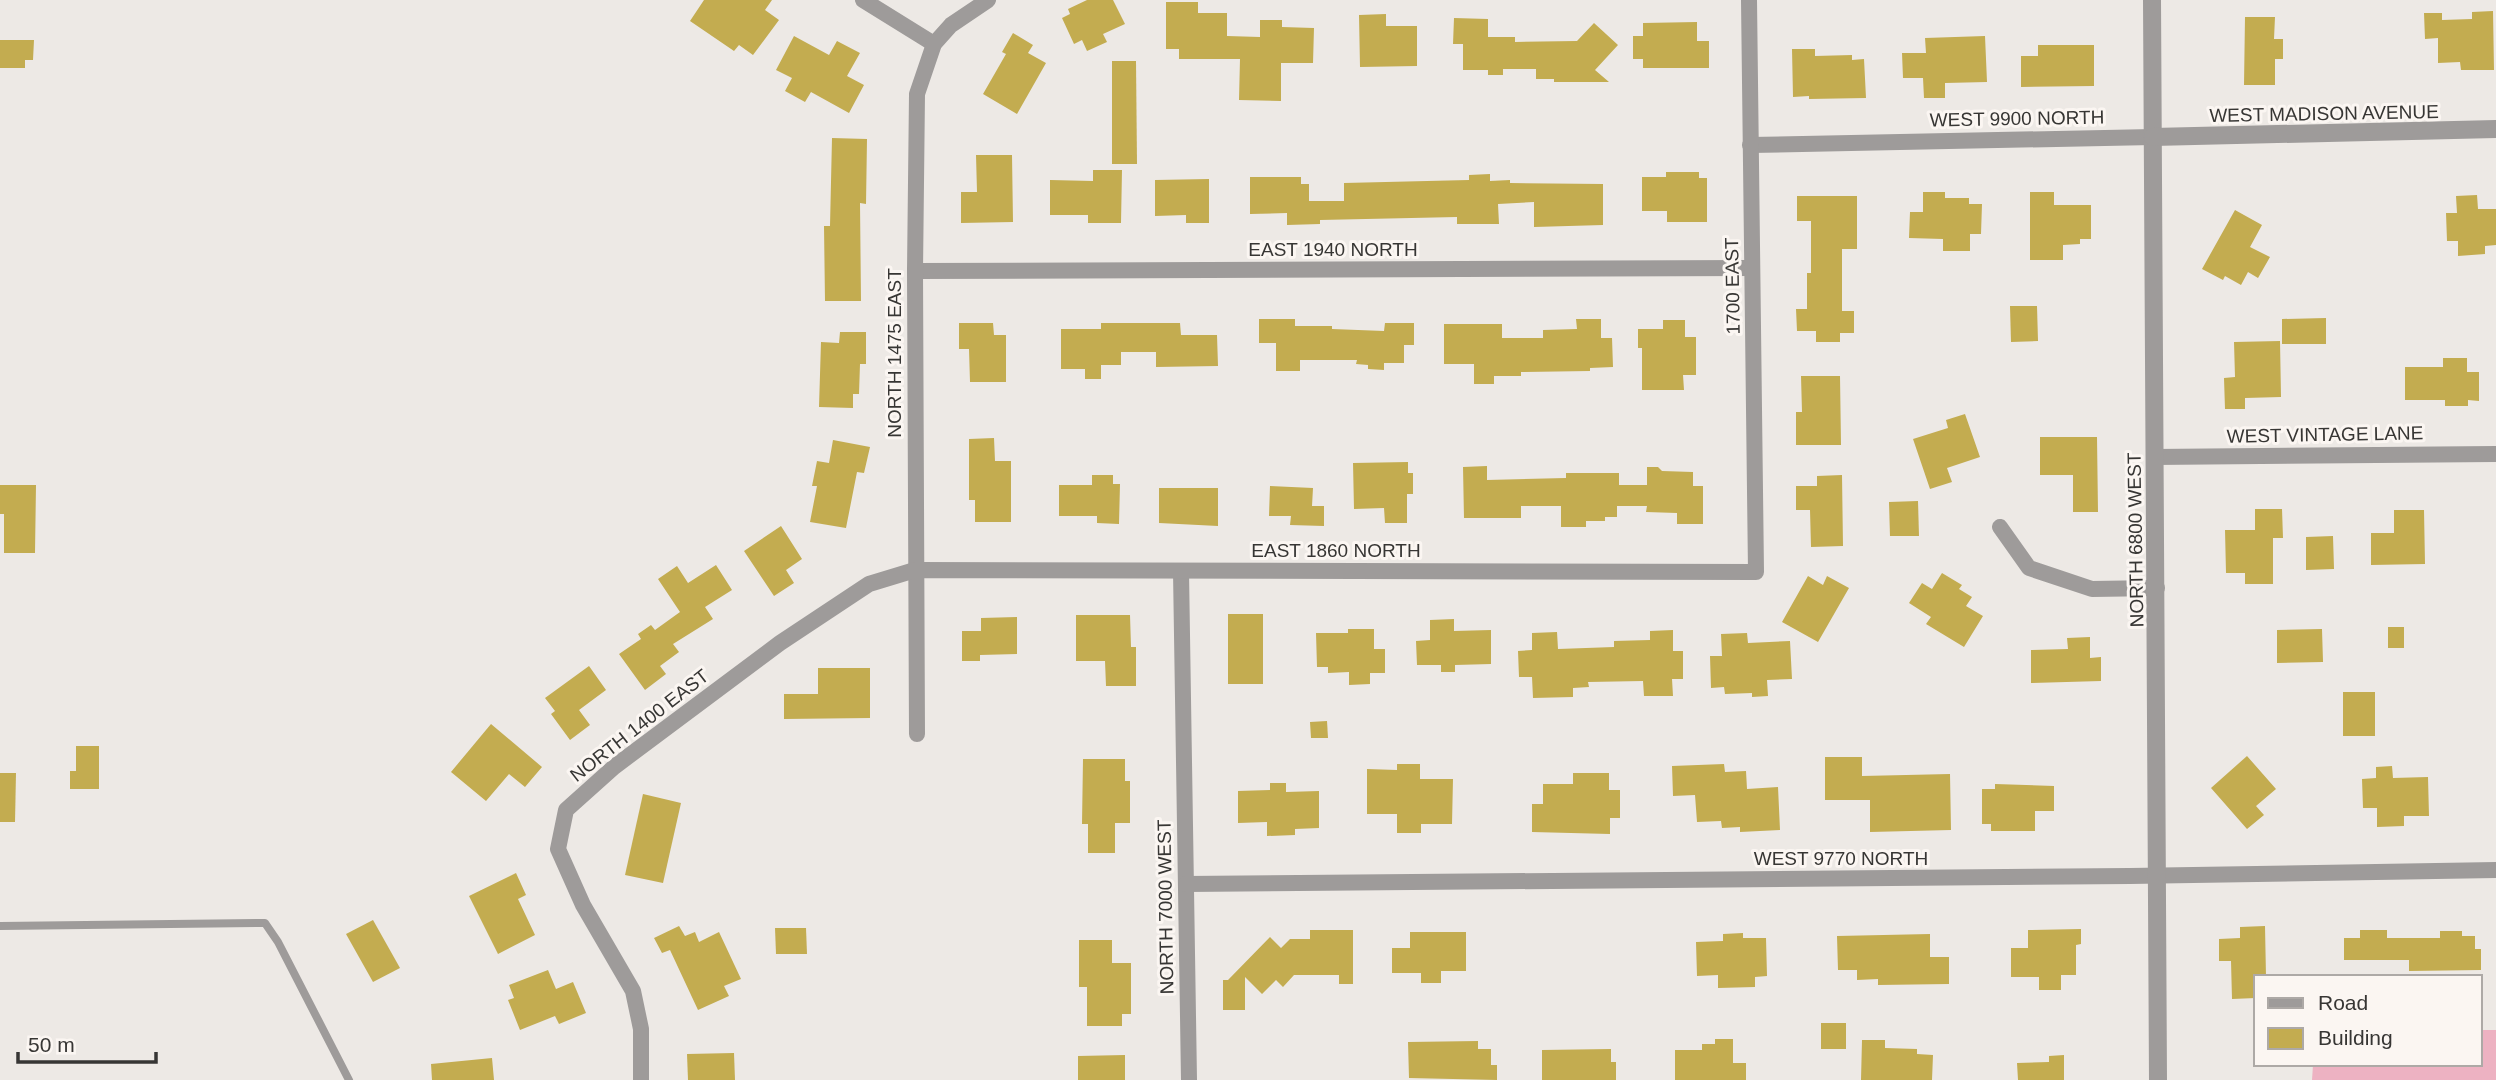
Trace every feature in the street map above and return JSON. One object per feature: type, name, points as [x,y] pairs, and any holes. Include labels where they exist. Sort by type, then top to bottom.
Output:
[{"type":"street","points":[[863,0],[934,44]]},
{"type":"street","name":"NORTH 1475 EAST","points":[[917,734],[917,94],[934,44],[951,25],[988,0]]},
{"type":"street","name":"1700 EAST","points":[[1749,0],[1756,572]]},
{"type":"street","name":"NORTH 6800 WEST","points":[[2152,0],[2158,1080]]},
{"type":"street","name":"WEST MADISON AVENUE","points":[[2153,137],[2496,129]]},
{"type":"street","name":"WEST 9900 NORTH","points":[[1750,145],[2153,137]]},
{"type":"street","name":"EAST 1940 NORTH","points":[[915,271],[1752,268]]},
{"type":"street","name":"WEST VINTAGE LANE","points":[[2154,457],[2496,454]]},
{"type":"street","points":[[2000,527],[2029,568],[2092,589],[2157,587]]},
{"type":"street","name":"EAST 1860 NORTH","points":[[915,570],[1756,572]]},
{"type":"street","name":"NORTH 1400 EAST","points":[[641,1080],[641,1029],[633,991],[583,905],[558,849],[566,810],[614,768],[780,643],[869,583],[915,570]]},
{"type":"street","name":"NORTH 7000 WEST","points":[[1181,571],[1189,1080]]},
{"type":"street","name":"WEST 9770 NORTH","points":[[1186,884],[2156,876],[2496,870]]},
{"type":"lane","points":[[0,926],[265,923],[278,942],[349,1080]]},
{"type":"shaded area","points":[[2482,1030],[2496,1030],[2496,1080],[2312,1080],[2313,1066],[2482,1066]]},
{"type":"building","points":[[704,0],[772,0],[765,10],[779,20],[753,55],[739,45],[734,51],[690,21]]},
{"type":"building","points":[[1087,0],[1113,0],[1125,24],[1103,34],[1107,42],[1087,51],[1082,40],[1074,44],[1062,18],[1070,14],[1068,9]]},
{"type":"building","points":[[1166,2],[1198,2],[1198,13],[1227,13],[1227,36],[1260,37],[1260,20],[1282,20],[1282,27],[1314,28],[1313,63],[1281,63],[1281,101],[1239,100],[1240,59],[1179,59],[1179,49],[1166,49]]},
{"type":"building","points":[[2493,11],[2494,70],[2461,70],[2460,62],[2438,63],[2438,38],[2425,39],[2424,13],[2442,13],[2442,20],[2472,19],[2472,12]]},
{"type":"building","points":[[1386,14],[1386,26],[1417,26],[1417,66],[1360,67],[1359,15]]},
{"type":"building","points":[[2245,17],[2275,17],[2274,39],[2283,39],[2283,59],[2275,59],[2275,85],[2244,85]]},
{"type":"building","points":[[1454,18],[1488,19],[1488,37],[1515,37],[1515,42],[1577,41],[1594,23],[1618,45],[1595,70],[1609,82],[1554,82],[1554,79],[1536,79],[1536,69],[1503,69],[1503,75],[1488,75],[1488,70],[1463,70],[1463,44],[1453,44]]},
{"type":"building","points":[[1697,22],[1697,41],[1709,41],[1709,68],[1643,68],[1643,59],[1633,59],[1633,36],[1643,36],[1643,23]]},
{"type":"building","points":[[1013,33],[1033,45],[1028,53],[1046,63],[1017,114],[983,94],[1006,54],[1002,52]]},
{"type":"building","points":[[794,36],[829,55],[837,41],[860,53],[847,76],[864,85],[849,113],[811,92],[805,102],[785,91],[792,78],[776,70]]},
{"type":"building","points":[[1985,36],[1987,82],[1945,83],[1945,98],[1924,98],[1923,78],[1903,78],[1902,53],[1926,53],[1925,38]]},
{"type":"building","points":[[0,40],[34,40],[33,60],[25,60],[25,68],[0,68]]},
{"type":"building","points":[[2038,45],[2094,45],[2094,86],[2021,87],[2021,56],[2038,56]]},
{"type":"building","points":[[1792,49],[1815,49],[1815,56],[1852,55],[1852,60],[1864,59],[1866,98],[1793,97]]},
{"type":"building","points":[[1112,61],[1136,61],[1137,164],[1112,164]]},
{"type":"building","points":[[832,138],[867,139],[866,204],[860,203],[861,301],[825,301],[824,226],[830,226]]},
{"type":"building","points":[[976,155],[1012,155],[1013,222],[961,223],[961,192],[977,192]]},
{"type":"building","points":[[1093,170],[1122,170],[1121,223],[1088,223],[1088,215],[1050,215],[1050,180],[1093,181]]},
{"type":"building","points":[[1666,172],[1699,172],[1699,178],[1707,178],[1707,222],[1667,222],[1667,211],[1642,211],[1642,177],[1666,177]]},
{"type":"building","points":[[1490,174],[1490,181],[1510,180],[1510,183],[1603,184],[1603,225],[1534,227],[1534,202],[1498,204],[1499,224],[1457,224],[1457,217],[1320,220],[1320,224],[1287,225],[1287,213],[1250,214],[1250,177],[1301,177],[1301,184],[1309,184],[1309,201],[1344,201],[1344,183],[1469,180],[1469,175]]},
{"type":"building","points":[[1209,179],[1209,223],[1186,223],[1186,215],[1155,216],[1155,180]]},
{"type":"building","points":[[1923,192],[1945,192],[1945,198],[1969,198],[1969,204],[1982,204],[1981,234],[1970,234],[1970,251],[1943,251],[1943,239],[1909,238],[1910,212],[1923,212]]},
{"type":"building","points":[[2030,192],[2054,192],[2054,205],[2091,205],[2091,239],[2080,239],[2080,244],[2063,245],[2063,260],[2030,260]]},
{"type":"building","points":[[2477,195],[2478,209],[2496,209],[2496,245],[2485,246],[2485,254],[2458,256],[2458,241],[2447,241],[2446,213],[2457,213],[2456,196]]},
{"type":"building","points":[[1797,196],[1857,196],[1857,249],[1842,249],[1842,311],[1854,311],[1854,333],[1840,333],[1840,342],[1816,342],[1816,331],[1797,331],[1796,309],[1807,309],[1807,273],[1811,273],[1811,221],[1797,221]]},
{"type":"building","points":[[2235,210],[2262,225],[2250,247],[2270,257],[2258,278],[2248,272],[2241,285],[2225,276],[2223,280],[2202,269]]},
{"type":"building","points":[[2010,306],[2037,306],[2038,341],[2011,342]]},
{"type":"building","points":[[2326,318],[2326,344],[2282,344],[2282,319]]},
{"type":"building","points":[[1259,319],[1295,319],[1295,326],[1384,331],[1385,323],[1414,323],[1414,345],[1404,345],[1404,363],[1384,363],[1384,370],[1368,369],[1368,365],[1356,364],[1357,360],[1300,360],[1300,371],[1276,371],[1276,343],[1259,343]]},
{"type":"building","points":[[1576,319],[1601,319],[1601,338],[1612,338],[1613,367],[1590,368],[1590,371],[1521,372],[1521,376],[1494,376],[1494,384],[1474,384],[1474,364],[1444,364],[1444,324],[1502,324],[1502,338],[1543,338],[1543,330],[1577,329]]},
{"type":"building","points":[[1663,320],[1685,320],[1685,337],[1696,337],[1696,375],[1683,375],[1684,390],[1642,390],[1642,348],[1638,348],[1638,329],[1663,329]]},
{"type":"building","points":[[959,323],[993,323],[994,335],[1006,335],[1006,382],[970,382],[969,349],[959,349]]},
{"type":"building","points":[[1101,323],[1180,323],[1181,335],[1217,335],[1218,366],[1156,367],[1156,352],[1121,352],[1121,365],[1101,365],[1101,379],[1085,379],[1085,369],[1061,369],[1061,329],[1101,329]]},
{"type":"building","points":[[840,332],[866,332],[866,364],[860,364],[859,394],[853,394],[853,408],[819,407],[821,342],[839,343]]},
{"type":"building","points":[[2280,341],[2281,397],[2245,398],[2245,409],[2225,409],[2224,378],[2235,377],[2234,342]]},
{"type":"building","points":[[2443,358],[2467,358],[2467,372],[2479,372],[2479,401],[2468,400],[2468,406],[2445,406],[2445,400],[2405,400],[2405,367],[2443,367]]},
{"type":"building","points":[[1801,376],[1840,376],[1841,445],[1796,445],[1796,412],[1802,412]]},
{"type":"building","points":[[1965,414],[1980,457],[1947,468],[1952,482],[1930,489],[1913,439],[1948,428],[1946,420]]},
{"type":"building","points":[[2040,437],[2097,437],[2098,512],[2073,512],[2073,475],[2040,475]]},
{"type":"building","points":[[994,438],[995,461],[1011,461],[1011,522],[975,522],[975,500],[969,500],[969,439]]},
{"type":"building","points":[[833,440],[870,447],[864,473],[857,472],[846,528],[810,522],[817,486],[812,486],[817,461],[829,463]]},
{"type":"building","points":[[1408,462],[1408,473],[1413,473],[1413,494],[1407,494],[1407,523],[1385,523],[1384,508],[1354,509],[1353,463]]},
{"type":"building","points":[[1487,466],[1487,480],[1566,478],[1566,473],[1619,473],[1619,485],[1647,485],[1647,467],[1658,467],[1662,471],[1693,472],[1693,486],[1703,486],[1703,524],[1677,524],[1677,513],[1646,512],[1647,506],[1617,506],[1617,517],[1605,517],[1605,521],[1586,521],[1586,527],[1561,527],[1561,506],[1521,506],[1521,518],[1464,518],[1463,467]]},
{"type":"building","points":[[1092,475],[1113,475],[1113,484],[1120,484],[1119,524],[1097,523],[1097,516],[1059,516],[1059,485],[1092,485]]},
{"type":"building","points":[[1842,475],[1843,546],[1811,547],[1810,510],[1796,510],[1796,486],[1817,486],[1817,476]]},
{"type":"building","points":[[0,485],[36,485],[35,553],[4,553],[4,514],[0,514]]},
{"type":"building","points":[[1270,486],[1313,488],[1312,506],[1324,506],[1324,526],[1290,525],[1291,516],[1269,516]]},
{"type":"building","points":[[1159,488],[1218,488],[1218,526],[1159,523]]},
{"type":"building","points":[[1918,501],[1919,536],[1890,536],[1889,502]]},
{"type":"building","points":[[2255,509],[2282,509],[2283,538],[2273,538],[2273,584],[2245,584],[2245,573],[2226,573],[2225,530],[2255,530]]},
{"type":"building","points":[[2394,510],[2424,510],[2425,564],[2371,565],[2371,533],[2394,533]]},
{"type":"building","points":[[781,526],[802,559],[786,570],[794,583],[774,596],[744,551]]},
{"type":"building","points":[[2333,536],[2334,569],[2306,570],[2306,537]]},
{"type":"building","points":[[716,565],[732,590],[705,607],[713,619],[673,644],[679,652],[660,666],[666,674],[645,690],[619,654],[641,639],[638,634],[651,625],[655,630],[680,612],[658,579],[677,566],[688,583]]},
{"type":"building","points":[[1942,573],[1962,585],[1959,589],[1972,597],[1966,606],[1983,616],[1964,647],[1926,624],[1931,617],[1909,603],[1922,583],[1932,589]]},
{"type":"building","points":[[1808,576],[1823,585],[1827,576],[1849,588],[1818,642],[1782,622]]},
{"type":"building","points":[[1228,614],[1263,614],[1263,684],[1228,684]]},
{"type":"building","points":[[1076,615],[1130,615],[1131,647],[1136,647],[1136,686],[1106,686],[1105,661],[1076,661]]},
{"type":"building","points":[[1017,617],[1017,654],[980,655],[980,661],[962,661],[962,631],[981,631],[981,618]]},
{"type":"building","points":[[1454,619],[1454,631],[1491,630],[1491,664],[1455,665],[1455,672],[1441,672],[1441,665],[1417,665],[1416,641],[1430,640],[1430,620]]},
{"type":"building","points":[[2388,627],[2404,627],[2404,648],[2388,648]]},
{"type":"building","points":[[1348,629],[1374,629],[1374,649],[1385,649],[1385,673],[1370,673],[1370,684],[1349,685],[1349,672],[1328,673],[1328,667],[1317,667],[1316,633],[1348,633]]},
{"type":"building","points":[[2322,629],[2323,662],[2277,663],[2277,630]]},
{"type":"building","points":[[1673,630],[1673,651],[1683,651],[1683,679],[1672,679],[1673,696],[1644,696],[1643,681],[1588,682],[1589,687],[1573,688],[1573,697],[1533,698],[1532,677],[1519,677],[1518,651],[1532,650],[1532,633],[1557,632],[1558,649],[1614,647],[1614,641],[1650,640],[1650,631]]},
{"type":"building","points":[[1747,633],[1748,643],[1790,641],[1792,679],[1767,680],[1768,696],[1752,697],[1752,693],[1725,694],[1724,687],[1711,688],[1710,656],[1722,656],[1721,634]]},
{"type":"building","points":[[2090,637],[2090,658],[2101,657],[2101,681],[2031,683],[2031,650],[2068,649],[2067,638]]},
{"type":"building","points":[[589,666],[606,690],[579,710],[590,725],[570,740],[551,714],[555,711],[545,698]]},
{"type":"building","points":[[818,668],[870,668],[870,718],[784,719],[784,694],[818,694]]},
{"type":"building","points":[[2343,692],[2375,692],[2375,736],[2343,736]]},
{"type":"building","points":[[1327,721],[1328,738],[1311,738],[1310,722]]},
{"type":"building","points":[[491,724],[542,767],[525,787],[509,774],[486,801],[451,772]]},
{"type":"building","points":[[76,746],[99,746],[99,789],[70,789],[70,771],[76,771]]},
{"type":"building","points":[[2247,756],[2276,789],[2256,806],[2264,815],[2247,829],[2211,788]]},
{"type":"building","points":[[1825,757],[1862,757],[1862,776],[1950,774],[1951,830],[1870,832],[1870,800],[1825,800]]},
{"type":"building","points":[[1083,759],[1125,759],[1125,781],[1130,781],[1130,823],[1115,823],[1115,853],[1088,853],[1088,824],[1082,824]]},
{"type":"building","points":[[1397,764],[1420,764],[1420,779],[1453,779],[1452,824],[1421,824],[1421,833],[1397,833],[1397,814],[1367,814],[1367,769],[1397,770]]},
{"type":"building","points":[[1724,764],[1725,772],[1746,771],[1747,789],[1778,787],[1780,830],[1740,832],[1740,827],[1722,828],[1721,821],[1697,822],[1695,795],[1673,796],[1672,766]]},
{"type":"building","points":[[2392,766],[2393,778],[2428,777],[2429,816],[2404,816],[2404,826],[2377,827],[2377,808],[2363,808],[2362,779],[2376,778],[2376,767]]},
{"type":"building","points":[[0,773],[16,773],[15,822],[0,822]]},
{"type":"building","points":[[1573,773],[1609,773],[1609,790],[1620,790],[1620,818],[1610,818],[1610,834],[1532,832],[1532,804],[1543,804],[1543,784],[1573,784]]},
{"type":"building","points":[[1270,783],[1286,783],[1286,792],[1319,791],[1319,828],[1295,829],[1295,835],[1267,836],[1267,822],[1238,823],[1238,791],[1270,790]]},
{"type":"building","points":[[1995,784],[2054,786],[2054,811],[2035,811],[2035,831],[1991,831],[1991,824],[1982,824],[1982,789],[1995,789]]},
{"type":"building","points":[[643,794],[681,803],[663,883],[625,875]]},
{"type":"building","points":[[516,873],[526,895],[518,899],[535,935],[498,954],[469,896]]},
{"type":"building","points":[[373,920],[400,968],[373,982],[346,934]]},
{"type":"building","points":[[679,926],[685,936],[695,932],[699,942],[719,932],[741,979],[724,986],[729,996],[698,1010],[670,950],[662,953],[654,938]]},
{"type":"building","points":[[2265,926],[2266,975],[2254,975],[2254,998],[2232,999],[2231,961],[2219,961],[2219,939],[2240,938],[2240,927]]},
{"type":"building","points":[[775,928],[806,928],[807,954],[776,954]]},
{"type":"building","points":[[2081,929],[2081,944],[2076,945],[2076,975],[2061,975],[2061,990],[2039,990],[2039,977],[2011,977],[2011,948],[2028,948],[2028,930]]},
{"type":"building","points":[[1310,930],[1353,930],[1353,984],[1339,984],[1339,975],[1294,975],[1283,987],[1276,980],[1262,994],[1245,977],[1245,1010],[1223,1010],[1223,980],[1228,980],[1270,937],[1281,948],[1290,939],[1310,939]]},
{"type":"building","points":[[2360,930],[2387,930],[2387,938],[2440,938],[2440,931],[2462,931],[2462,936],[2475,936],[2475,949],[2481,949],[2481,970],[2409,971],[2409,960],[2344,960],[2344,938],[2360,938]]},
{"type":"building","points":[[1410,932],[1466,932],[1466,971],[1441,971],[1441,983],[1421,983],[1421,973],[1392,973],[1392,948],[1410,948]]},
{"type":"building","points":[[1743,933],[1743,938],[1766,938],[1767,976],[1755,977],[1755,987],[1718,988],[1718,975],[1697,976],[1696,942],[1723,941],[1723,934]]},
{"type":"building","points":[[1930,934],[1930,957],[1949,957],[1949,984],[1878,985],[1878,979],[1857,980],[1857,970],[1838,970],[1837,936]]},
{"type":"building","points":[[1079,940],[1112,940],[1112,963],[1131,963],[1131,1014],[1122,1014],[1122,1026],[1087,1026],[1087,987],[1079,987]]},
{"type":"building","points":[[548,970],[556,989],[573,982],[586,1013],[559,1024],[555,1016],[520,1030],[508,1000],[514,998],[509,985]]},
{"type":"building","points":[[1821,1023],[1846,1023],[1846,1049],[1821,1049]]},
{"type":"building","points":[[1715,1039],[1733,1039],[1733,1063],[1746,1063],[1746,1080],[1675,1080],[1675,1050],[1702,1050],[1702,1044],[1715,1044]]},
{"type":"building","points":[[1862,1040],[1885,1040],[1885,1048],[1917,1049],[1917,1054],[1933,1055],[1932,1080],[1861,1080]]},
{"type":"building","points":[[1478,1041],[1478,1049],[1491,1049],[1491,1065],[1497,1065],[1497,1080],[1409,1078],[1408,1042]]},
{"type":"building","points":[[1611,1049],[1611,1062],[1616,1062],[1616,1080],[1542,1080],[1542,1050]]},
{"type":"building","points":[[734,1053],[735,1080],[688,1080],[687,1054]]},
{"type":"building","points":[[1125,1055],[1125,1080],[1078,1080],[1078,1056]]},
{"type":"building","points":[[2064,1055],[2064,1080],[2018,1080],[2017,1063],[2049,1062],[2049,1056]]},
{"type":"building","points":[[492,1058],[494,1080],[432,1080],[431,1064]]}]
